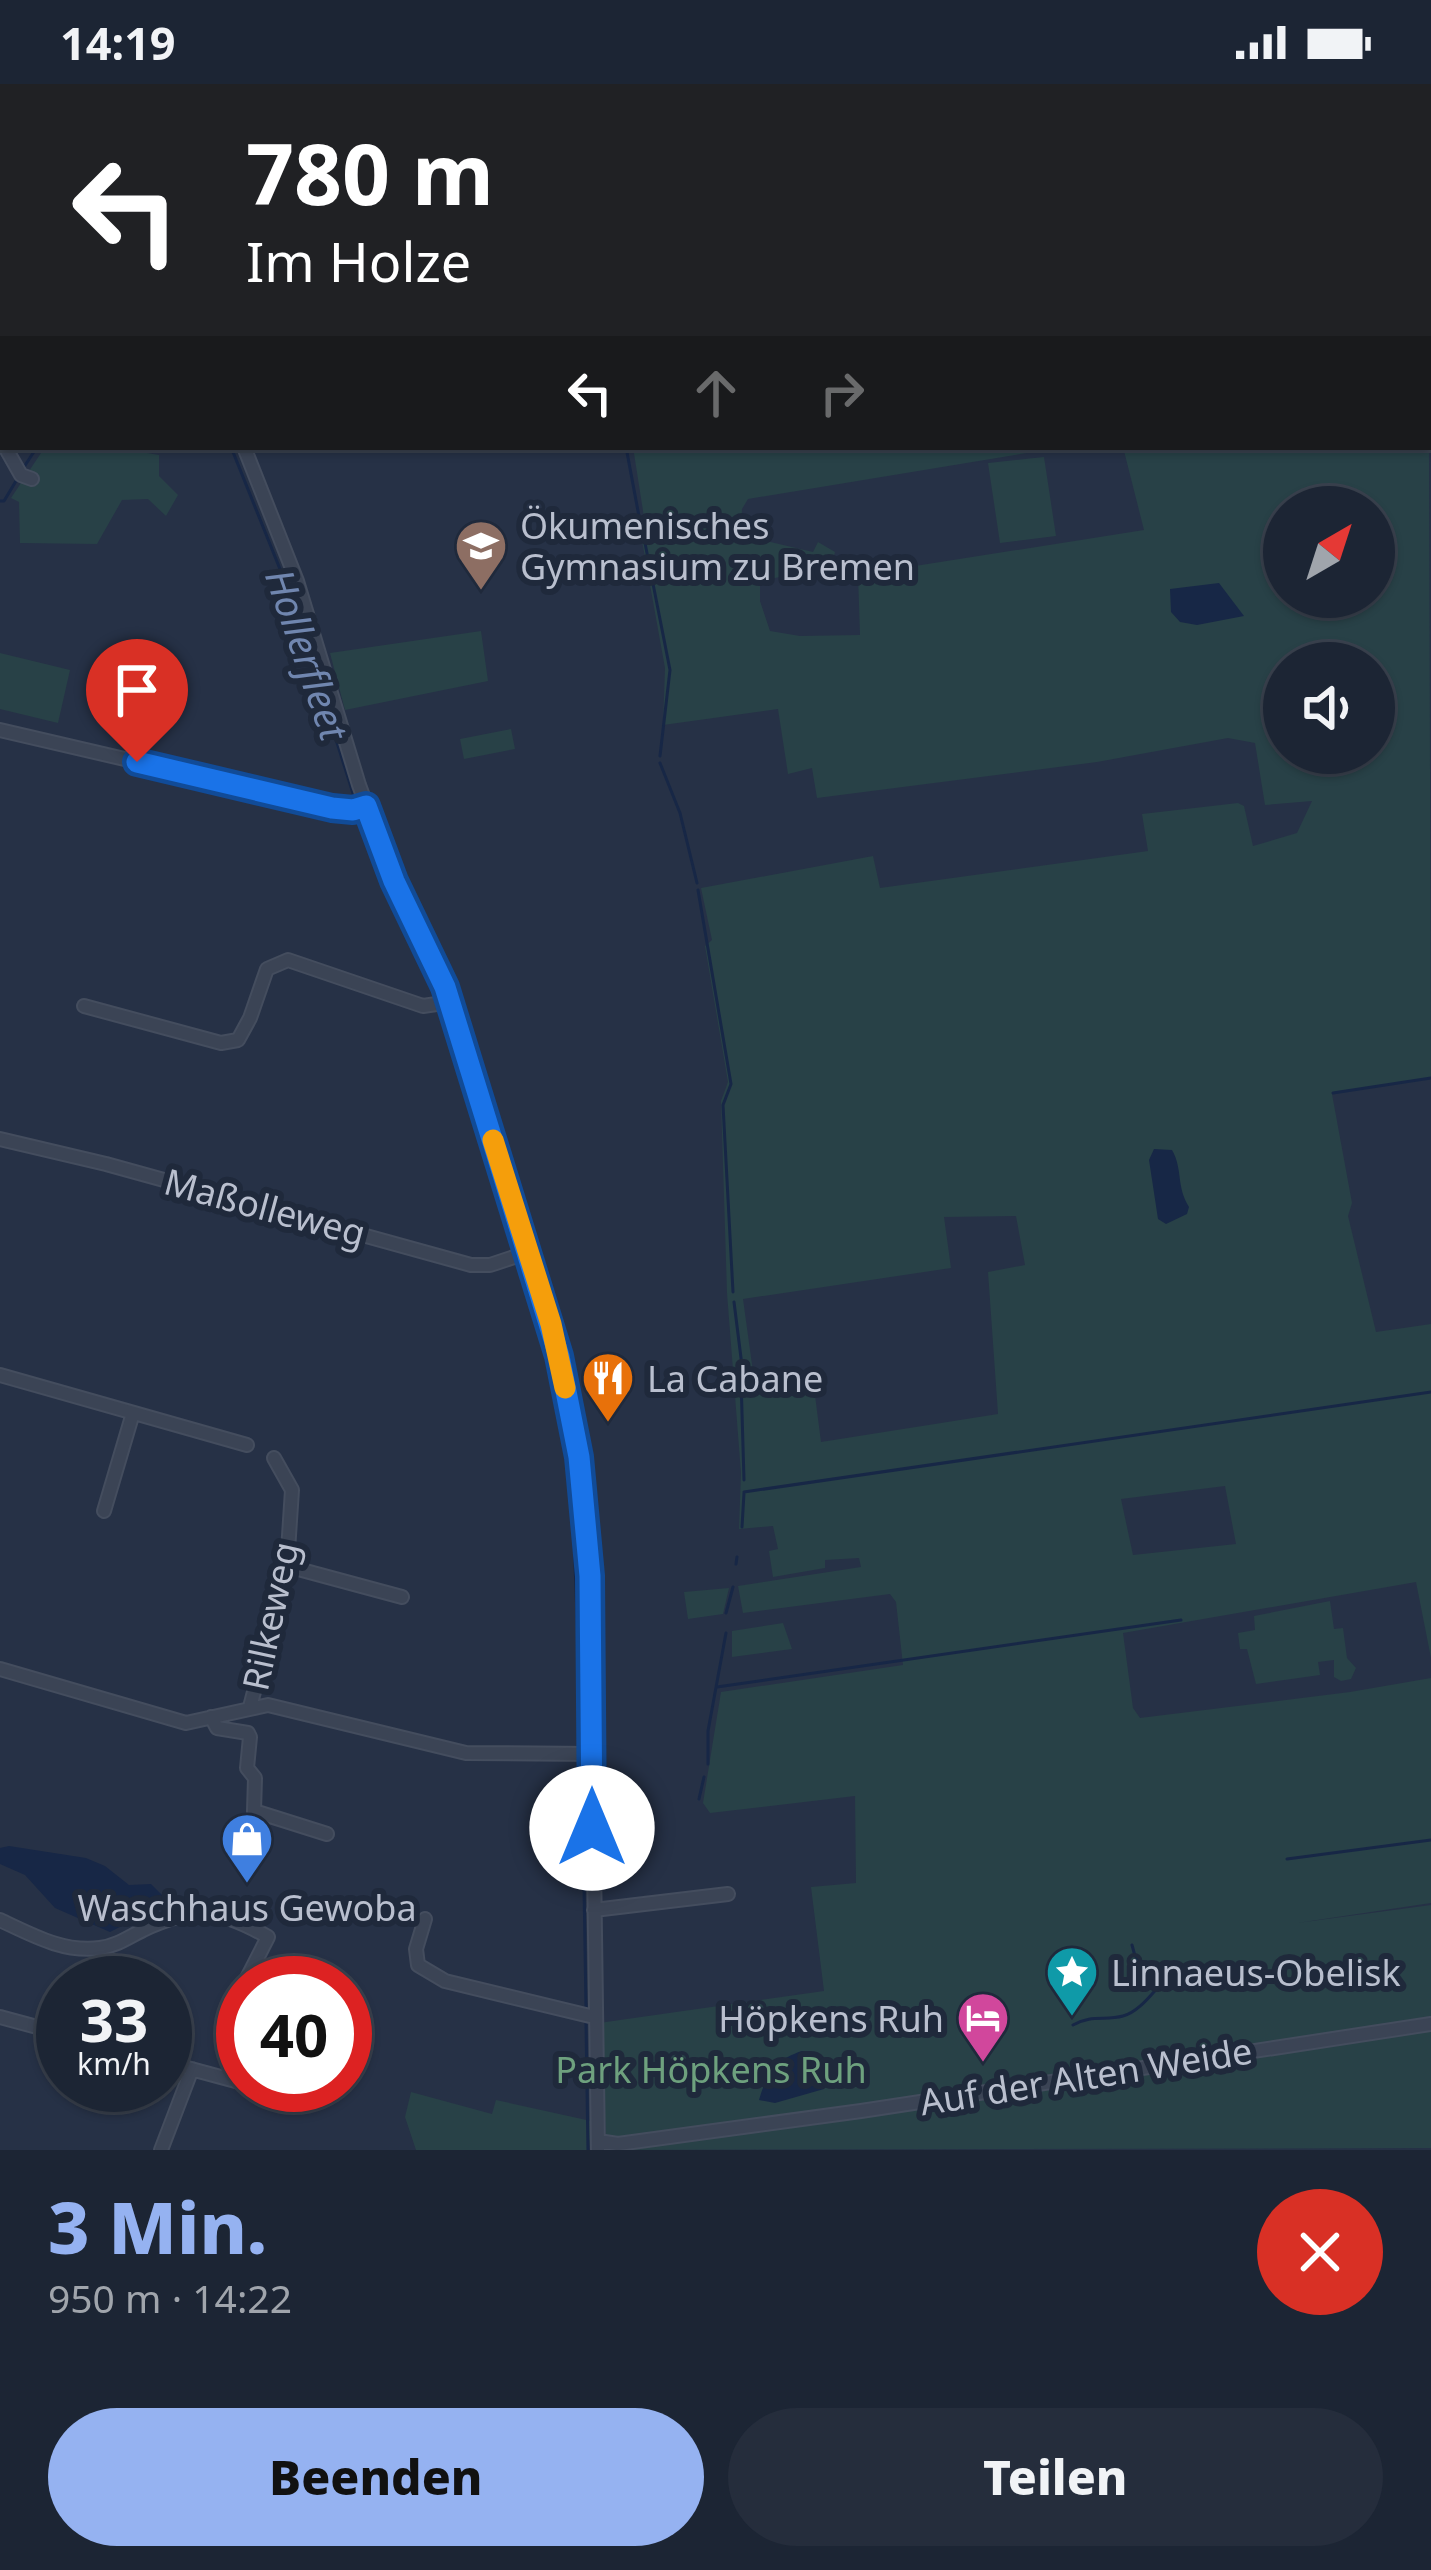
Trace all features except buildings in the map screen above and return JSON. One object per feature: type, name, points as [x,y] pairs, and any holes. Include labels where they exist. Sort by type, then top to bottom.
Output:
[{"type":"street","points":[[7,450],[21,475],[32,479]]},
{"type":"street","points":[[245,450],[297,581],[360,808],[435,961],[450,1002],[559,1356],[579,1457],[590,1576],[598,2146]]},
{"type":"street","points":[[0,730],[360,808]]},
{"type":"street","points":[[84,1006],[220,1043],[238,1040],[267,969],[288,960],[423,1006],[450,1002]]},
{"type":"street","name":"Maßolleweg","points":[[0,1138],[471,1264],[490,1264],[530,1252]]},
{"type":"street","points":[[0,1375],[247,1444]]},
{"type":"street","points":[[104,1511],[133,1412]]},
{"type":"street","name":"Rilkeweg","points":[[250,1707],[287,1566],[292,1490],[274,1458]]},
{"type":"street","points":[[287,1566],[402,1598]]},
{"type":"street","points":[[0,1669],[186,1723],[250,1707],[284,1708],[466,1754],[592,1754]]},
{"type":"street","points":[[212,1717],[217,1728],[250,1737],[248,1768],[255,1778],[254,1810],[327,1834]]},
{"type":"street","points":[[594,1910],[728,1894]]},
{"type":"street","points":[[0,1921],[70,1949],[96,1949],[116,1946],[174,1916],[219,1913],[268,1936],[258,1956]]},
{"type":"street","points":[[425,1919],[416,1949],[418,1965],[431,1973],[518,2001],[594,2017]]},
{"type":"street","points":[[0,2017],[36,2027]]},
{"type":"street","name":"Auf der Alten Weide","points":[[598,2146],[1431,2024]]},
{"type":"street","points":[[192,2069],[216,2076]]},
{"type":"street","points":[[161,2150],[176,2112]]},
{"type":"green space","points":[[43,450],[130,450],[159,455],[159,476],[178,495],[166,516],[148,499],[122,500],[97,544],[20,543],[19,502],[11,498]]},
{"type":"green space","name":"Park Höpkens Ruh","points":[[633,450],[1045,450],[748,499],[742,509],[741,535],[813,552],[818,542],[835,552],[831,567],[760,581],[760,601],[770,631],[800,636],[860,635],[858,575],[1144,530],[1124,450],[1429,450],[1431,1079],[1332,1094],[1352,1203],[1348,1216],[1376,1332],[1431,1324],[1431,1658],[1416,1582],[1123,1633],[1133,1708],[1140,1718],[1431,1678],[1431,1903],[1297,1923],[1431,1905],[1431,2148],[607,2150],[599,2023],[824,1991],[811,1887],[856,1883],[855,1796],[710,1813],[703,1803],[721,1692],[903,1665],[896,1602],[890,1594],[743,1613],[738,1586],[861,1567],[859,1558],[825,1560],[825,1568],[773,1577],[769,1551],[778,1549],[773,1526],[739,1529],[741,1473],[727,1293],[721,1101],[728,1082],[705,946],[712,940],[701,888],[873,856],[880,888],[1148,851],[1142,814],[1238,803],[1244,806],[1253,846],[1297,833],[1312,801],[1265,805],[1255,743],[1228,738],[1097,762],[817,798],[812,768],[788,774],[778,709],[663,725],[665,668],[641,535],[646,530]],"holes":[[[1016,1216],[1025,1265],[988,1272],[998,1414],[821,1442],[812,1372],[754,1379],[743,1299],[951,1268],[944,1217]],[[1225,1486],[1236,1544],[1133,1555],[1121,1499]]]},
{"type":"green space","points":[[1044,457],[1056,536],[1000,543],[988,463]]},
{"type":"green space","points":[[481,631],[488,681],[345,710],[330,653]]},
{"type":"green space","points":[[0,653],[70,670],[58,723],[0,709]]},
{"type":"green space","points":[[511,729],[515,749],[464,759],[460,739]]},
{"type":"green space","points":[[729,1588],[723,1614],[688,1619],[684,1592]]},
{"type":"green space","points":[[1330,1601],[1334,1629],[1343,1628],[1347,1658],[1356,1668],[1351,1679],[1334,1677],[1334,1660],[1318,1662],[1320,1675],[1256,1684],[1238,1633],[1255,1630],[1254,1616]]},
{"type":"green space","points":[[783,1623],[792,1649],[732,1657],[732,1631]]},
{"type":"green space","points":[[411,2092],[492,2114],[496,2100],[591,2121],[589,2150],[416,2150],[405,2117]]},
{"type":"water","points":[[1219,583],[1244,616],[1197,625],[1180,622],[1171,612],[1170,589]]},
{"type":"water","points":[[1154,1149],[1172,1150],[1189,1207],[1187,1214],[1166,1224],[1158,1219],[1149,1160]]},
{"type":"water","points":[[0,1848],[86,1858],[129,1885],[151,1884],[169,1902],[110,1932],[55,1908],[25,1875],[0,1864]]},
{"type":"water","points":[[802,2051],[821,2060],[827,2083],[824,2089],[775,2103],[759,2100],[773,2069]]},
{"type":"waterway","points":[[24,467],[35,450]]},
{"type":"waterway","name":"Hollerfleet","points":[[232,450],[290,594],[357,806]]},
{"type":"waterway","points":[[627,450],[641,527]]},
{"type":"waterway","points":[[0,501],[16,481]]},
{"type":"waterway","points":[[644,538],[670,670],[660,756]]},
{"type":"waterway","points":[[660,763],[680,813],[697,883]]},
{"type":"waterway","name":"Hollerfleet","points":[[360,815],[387,893],[422,956],[437,995]]},
{"type":"waterway","points":[[698,890],[731,1084],[723,1105],[733,1292]]},
{"type":"waterway","name":"Hollerfleet","points":[[443,1018],[517,1247]]},
{"type":"waterway","points":[[1333,1093],[1431,1078]]},
{"type":"waterway","name":"Hollerfleet","points":[[522,1262],[528,1279]]},
{"type":"waterway","name":"Hollerfleet","points":[[534,1299],[572,1487],[582,1743]]},
{"type":"waterway","points":[[734,1302],[742,1366]]},
{"type":"waterway","points":[[741,1379],[744,1480]]},
{"type":"waterway","points":[[744,1492],[1431,1392]]},
{"type":"waterway","points":[[742,1527],[744,1493]]},
{"type":"waterway","points":[[736,1564],[737,1557]]},
{"type":"waterway","points":[[726,1613],[733,1587]]},
{"type":"waterway","points":[[717,1687],[1181,1620]]},
{"type":"waterway","points":[[708,1764],[708,1731],[726,1633]]},
{"type":"waterway","name":"Hollerfleet","points":[[582,1763],[586,2007]]},
{"type":"waterway","points":[[699,1799],[704,1777]]},
{"type":"waterway","points":[[1287,1859],[1431,1840]]},
{"type":"waterway","points":[[1073,2025],[1129,2014],[1163,1982],[1135,1956],[1132,1945]]},
{"type":"waterway","name":"Hollerfleet","points":[[586,2023],[588,2150]]},
{"type":"slow traffic","points":[[493,1140],[551,1324],[565,1388]]},
{"type":"place","name":"Ökumenisches Gymnasium zu Bremen","points":[[481,592]]},
{"type":"place","name":"La Cabane","points":[[608,1424]]},
{"type":"place","name":"Waschhaus Gewoba","points":[[247,1885]]},
{"type":"place","name":"Linnaeus-Obelisk","points":[[1072,2018]]},
{"type":"place","name":"Höpkens Ruh","points":[[983,2064]]},
{"type":"route","points":[[137,762],[332,808],[366,806],[406,908],[435,961],[551,1324],[579,1457],[590,1576],[592,1828]]}]
